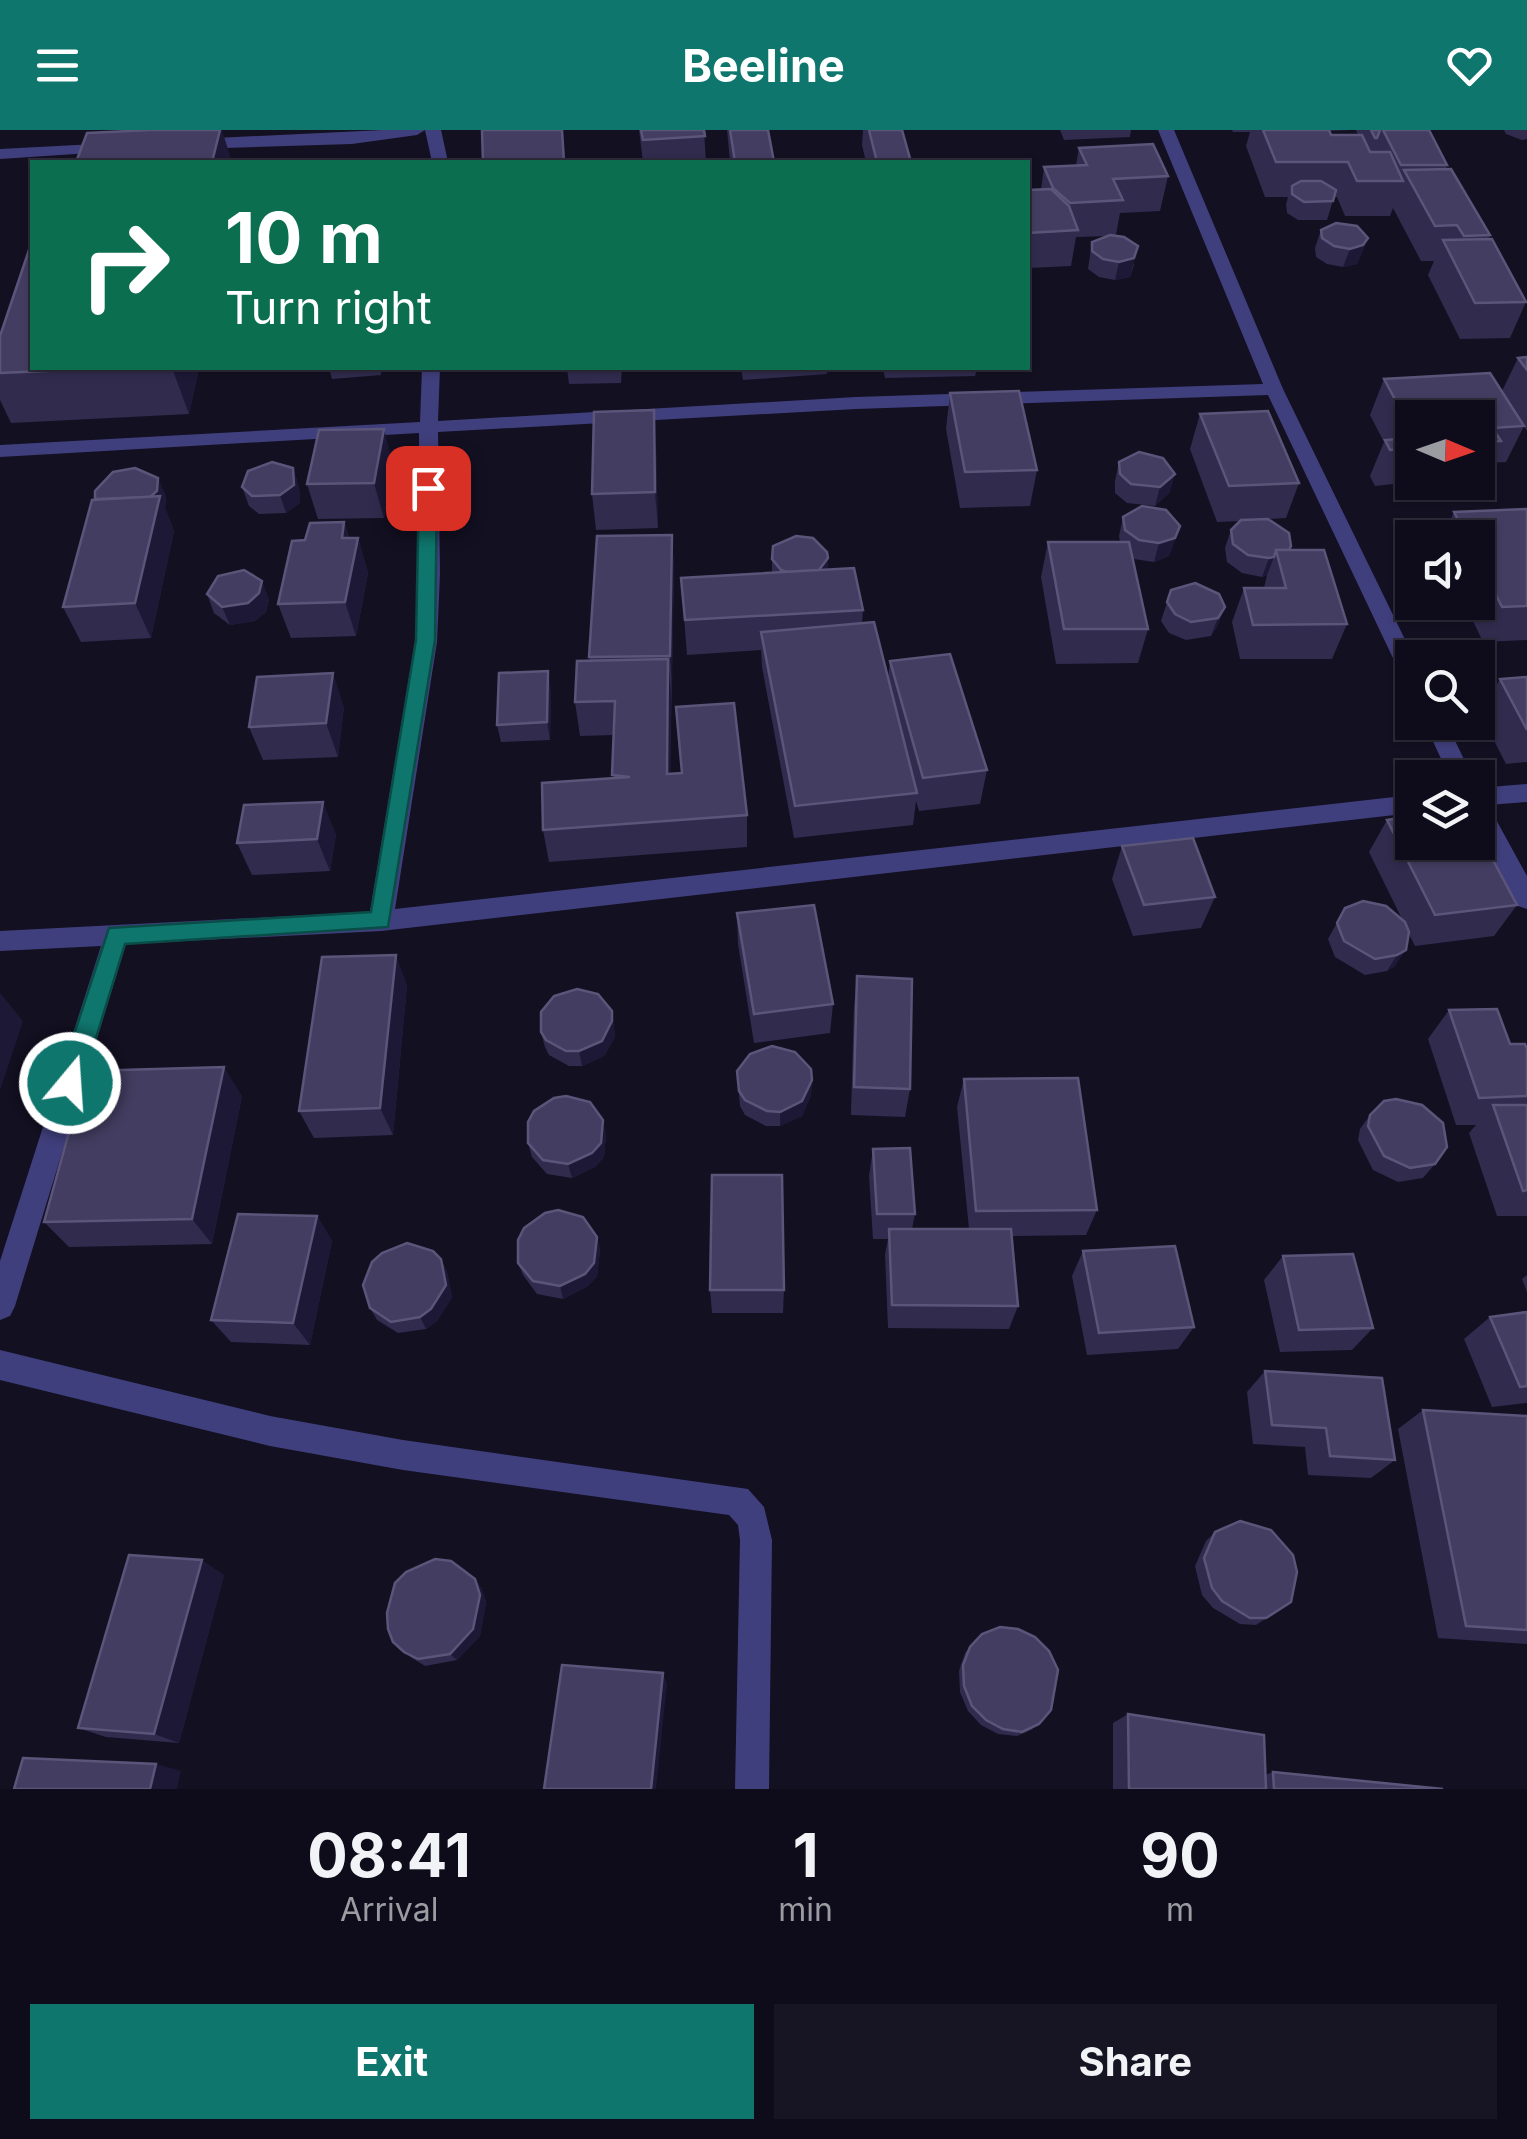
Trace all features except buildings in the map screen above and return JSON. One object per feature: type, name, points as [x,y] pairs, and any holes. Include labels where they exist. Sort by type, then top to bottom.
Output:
[{"type":"street","points":[[180,145],[352,139],[417,130]]},
{"type":"street","points":[[432,130],[440,160]]},
{"type":"street","points":[[1166,130],[1274,389],[1395,640]]},
{"type":"street","points":[[0,154],[125,148]]},
{"type":"street","points":[[380,921],[426,640],[426,426],[431,370]]},
{"type":"street","points":[[0,451],[426,426],[629,419],[856,403],[1274,389]]},
{"type":"street","points":[[1495,796],[1527,793]]},
{"type":"street","points":[[0,941],[380,921],[1395,806]]},
{"type":"street","points":[[1495,840],[1527,899]]},
{"type":"street","points":[[0,1306],[117,935]]},
{"type":"street","points":[[0,1364],[308,1438],[403,1455],[737,1500],[753,1518],[756,1540],[752,1789]]},
{"type":"route","points":[[70,1083],[117,935],[380,921],[426,640],[428,488]]}]
